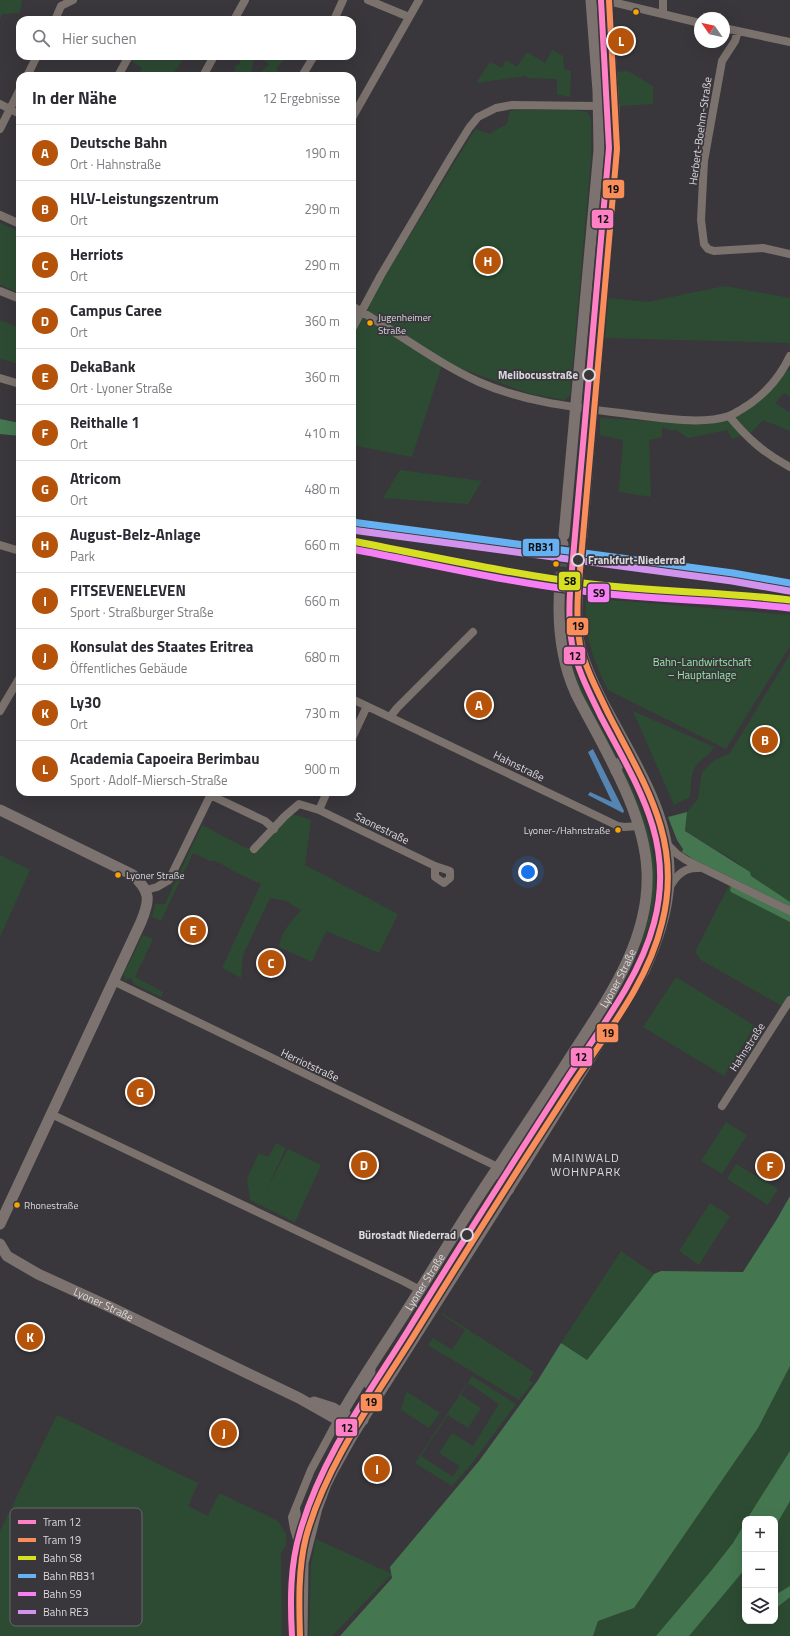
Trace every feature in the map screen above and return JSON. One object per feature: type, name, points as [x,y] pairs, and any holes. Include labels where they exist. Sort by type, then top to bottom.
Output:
[{"type":"main road","points":[[564,542],[599,150],[598,106],[591,0]]},
{"type":"main road","points":[[581,545],[614,149],[614,107],[606,0]]},
{"type":"main road","name":"Lyoner Straße","points":[[340,1417],[495,1171],[538,1108],[607,998],[628,960],[638,933],[645,902],[647,872],[645,848],[634,809],[576,694],[567,670],[559,626],[560,583]]},
{"type":"main road","name":"Lyoner Straße","points":[[0,1244],[8,1256],[38,1274],[340,1417],[358,1422],[387,1381],[509,1189],[644,971],[657,943],[669,890],[669,866],[665,842],[656,809],[638,769],[595,685],[582,651],[577,626],[578,585]]},
{"type":"main road","points":[[616,771],[618,764],[626,761],[638,769]]},
{"type":"main road","points":[[0,810],[127,872],[139,880],[146,890],[148,898],[148,905],[0,1224]]},
{"type":"main road","points":[[638,933],[638,944],[642,952],[645,954],[650,952],[657,943]]},
{"type":"main road","points":[[495,1171],[503,1173],[508,1180],[509,1189]]},
{"type":"main road","points":[[373,1363],[368,1379],[370,1386],[375,1388],[387,1381]]},
{"type":"main road","points":[[302,1636],[303,1563],[314,1519],[326,1484],[358,1422]]},
{"type":"street","points":[[57,16],[62,3],[72,0]]},
{"type":"street","points":[[236,16],[245,0]]},
{"type":"street","points":[[336,16],[343,0]]},
{"type":"street","points":[[368,0],[409,17]]},
{"type":"street","points":[[356,111],[419,0]]},
{"type":"street","points":[[606,0],[694,22]]},
{"type":"street","points":[[663,0],[663,14]]},
{"type":"street","points":[[730,29],[790,42]]},
{"type":"street","name":"Herbert-Boehm-Straße","points":[[738,31],[735,41],[722,61],[704,161],[701,220],[704,244],[708,249],[714,251],[763,248],[790,254]]},
{"type":"street","points":[[29,72],[35,60]]},
{"type":"street","points":[[120,72],[127,60]]},
{"type":"street","points":[[205,72],[212,60]]},
{"type":"street","points":[[304,72],[312,60]]},
{"type":"street","points":[[0,129],[16,97]]},
{"type":"street","points":[[0,104],[16,112]]},
{"type":"street","points":[[356,322],[448,162],[469,128],[478,118],[496,108],[512,105],[598,106]]},
{"type":"street","points":[[0,215],[16,222]]},
{"type":"street","points":[[0,291],[16,297]]},
{"type":"street","points":[[356,308],[443,362],[478,381],[526,398],[592,410],[680,420],[729,416],[753,402],[771,387],[785,368],[790,356]]},
{"type":"street","points":[[0,378],[16,383]]},
{"type":"street","points":[[729,416],[748,438],[772,457],[790,467]]},
{"type":"street","points":[[0,545],[16,550]]},
{"type":"street","points":[[390,717],[397,708],[473,632]]},
{"type":"street","points":[[0,711],[16,684]]},
{"type":"street","name":"Hahnstraße","points":[[356,701],[618,826],[624,828],[639,826]]},
{"type":"street","points":[[356,729],[367,706]]},
{"type":"street","points":[[146,890],[157,888],[169,880],[210,796]]},
{"type":"street","points":[[217,796],[265,821],[274,829]]},
{"type":"street","points":[[319,810],[325,796]]},
{"type":"street","name":"Saonestraße","points":[[254,849],[285,816],[299,804],[319,810],[435,866]]},
{"type":"street","points":[[665,842],[679,855],[790,911]]},
{"type":"street","points":[[669,890],[675,878],[683,871],[694,868],[703,868]]},
{"type":"street","name":"Herriotstraße","points":[[113,981],[495,1171]]},
{"type":"street","name":"Hahnstraße","points":[[722,1106],[790,1000]]},
{"type":"street","points":[[51,1114],[420,1290]]},
{"type":"street","points":[[303,1563],[292,1524],[292,1517],[311,1470],[340,1417]]},
{"type":"street","points":[[296,1506],[296,1516],[300,1522],[308,1523],[314,1519]]},
{"type":"green space","points":[[0,0],[22,0],[20,13],[2,14],[0,20]]},
{"type":"green space","points":[[597,10],[603,11],[609,105],[601,106]]},
{"type":"green space","points":[[552,50],[563,56],[564,69],[571,71],[570,97],[557,94],[557,79],[527,78],[526,76],[476,83],[490,62],[502,68],[506,60],[517,67],[527,52],[545,63]]},
{"type":"green space","points":[[133,60],[182,60],[175,72],[140,72],[142,68],[132,62]]},
{"type":"green space","points":[[240,60],[253,60],[251,72],[234,72],[236,65],[239,65]]},
{"type":"green space","points":[[265,60],[284,60],[276,68],[278,71],[277,72],[261,72],[269,65]]},
{"type":"green space","points":[[628,71],[653,86],[653,104],[620,106],[617,72]]},
{"type":"green space","points":[[610,109],[610,151],[595,322],[589,322],[604,147],[603,110]]},
{"type":"green space","points":[[572,110],[587,112],[591,118],[591,158],[570,395],[565,400],[531,394],[443,362],[412,457],[356,446],[356,323],[472,134],[476,129],[489,134],[507,124],[510,111]]},
{"type":"green space","points":[[0,223],[16,230],[16,291],[0,285]]},
{"type":"green space","points":[[725,286],[790,298],[790,343],[605,338],[608,298],[647,302]]},
{"type":"green space","points":[[0,320],[16,326],[16,363],[0,359]]},
{"type":"green space","points":[[589,325],[594,325],[588,397],[583,397]]},
{"type":"green space","points":[[786,369],[790,371],[790,396],[784,393],[775,403],[790,413],[790,431],[763,420],[752,432],[732,439],[727,430],[688,438],[676,430],[668,430],[662,427],[662,437],[649,440],[651,497],[619,492],[623,440],[600,435],[600,418],[681,423],[729,416],[754,404]]},
{"type":"green space","points":[[0,419],[16,422],[16,436],[0,434]]},
{"type":"green space","points":[[400,470],[482,481],[468,504],[383,498]]},
{"type":"green space","points":[[562,595],[565,595],[564,632],[570,659],[582,689],[618,759],[615,763],[583,704],[570,671],[565,646],[563,620]]},
{"type":"green space","name":"Bahn-Landwirtschaft – Hauptanlage","points":[[586,598],[790,615],[790,646],[726,749],[608,690],[590,646],[586,624]]},
{"type":"green space","points":[[790,654],[790,993],[782,1006],[701,960],[696,953],[696,950],[740,864],[685,831],[687,812],[698,799],[702,772],[713,761],[730,753]]},
{"type":"green space","points":[[633,711],[714,747],[696,765],[694,769],[690,797],[674,805]]},
{"type":"green space","points":[[628,766],[632,768],[661,833],[665,890],[658,916],[661,875],[657,838],[646,803]]},
{"type":"green space","points":[[622,767],[641,810],[648,832],[656,878],[655,901],[650,924],[642,947],[641,943],[651,905],[652,889],[620,770]]},
{"type":"green space","points":[[687,812],[685,831],[750,872],[751,876],[790,902],[790,922],[731,892],[731,886],[782,909],[785,904],[693,859],[682,852],[683,849],[677,840],[668,817]]},
{"type":"green space","points":[[289,813],[311,820],[305,865],[398,914],[379,953],[326,931],[312,962],[279,947],[284,931],[301,910],[286,901],[270,898],[243,955],[241,978],[222,968],[261,884],[213,860],[212,862],[193,853],[161,921],[152,917],[155,904],[165,904],[202,825],[244,847],[258,850],[275,832]]},
{"type":"green space","points":[[0,855],[30,870],[0,937]]},
{"type":"green space","points":[[143,935],[153,939],[135,977],[163,992],[161,997],[134,984],[131,978],[125,980],[124,973]]},
{"type":"green space","points":[[648,957],[514,1176],[511,1169]]},
{"type":"green space","points":[[676,977],[755,1026],[724,1076],[643,1027]]},
{"type":"green space","points":[[726,1122],[747,1135],[722,1174],[701,1161]]},
{"type":"green space","points":[[276,1143],[286,1148],[265,1192],[288,1149],[321,1165],[295,1222],[250,1200],[247,1178],[259,1153],[268,1157]]},
{"type":"green space","points":[[736,1164],[778,1189],[768,1205],[727,1179]]},
{"type":"green space","points":[[790,1196],[790,1366],[758,1428],[634,1608],[598,1621],[593,1636],[340,1636],[392,1578],[390,1567],[479,1461],[538,1380],[561,1343],[587,1360],[654,1274],[661,1271],[743,1272]]},
{"type":"green space","points":[[710,1203],[730,1216],[699,1265],[679,1251]]},
{"type":"green space","points":[[621,1251],[654,1274],[587,1360],[561,1343]]},
{"type":"green space","points":[[438,1285],[442,1288],[381,1384],[375,1386]]},
{"type":"green space","points":[[442,1313],[534,1372],[529,1380],[533,1383],[519,1400],[428,1345],[433,1338],[452,1350],[465,1330],[441,1314]]},
{"type":"green space","points":[[790,1366],[790,1636],[593,1636],[598,1621],[634,1608],[758,1428]]},
{"type":"green space","points":[[472,1376],[516,1404],[473,1462],[452,1486],[415,1463]],"holes":[[[468,1383],[499,1404],[473,1446],[452,1433],[439,1453],[460,1466],[453,1477],[421,1456],[448,1415],[468,1428],[481,1408],[461,1395]]]},
{"type":"green space","points":[[407,1392],[440,1413],[429,1428],[401,1410]]},
{"type":"green space","points":[[57,1415],[198,1483],[188,1506],[208,1516],[219,1493],[278,1521],[286,1534],[286,1546],[281,1553],[282,1636],[0,1636],[0,1531],[10,1511],[10,1626],[142,1626],[142,1508],[11,1508]]},
{"type":"green space","points":[[343,1437],[345,1439],[328,1467],[319,1486],[310,1517],[305,1520],[318,1484]]},
{"type":"green space","points":[[790,1451],[790,1501],[778,1522],[778,1516],[749,1516]]},
{"type":"green space","points":[[742,1528],[742,1573],[689,1636],[656,1636],[711,1571],[733,1543]]},
{"type":"green space","points":[[316,1539],[392,1574],[332,1636],[309,1636],[311,1565]]},
{"type":"green space","points":[[298,1550],[300,1560],[298,1636],[293,1636],[293,1581]]},
{"type":"green space","points":[[790,1586],[790,1597],[778,1607],[778,1593]]},
{"type":"water","points":[[593,749],[624,811],[623,813],[588,795],[590,792],[612,802],[588,752]]},
{"type":"tunnel","points":[[560,583],[563,548]]},
{"type":"tunnel","points":[[578,585],[581,550]]},
{"type":"tram line","name":"12","points":[[292,1636],[291,1610],[294,1557],[309,1505],[333,1453],[361,1404],[566,1080],[604,1024],[628,985],[647,944],[654,923],[659,893],[660,866],[656,839],[649,814],[639,790],[600,715],[580,671],[572,644],[569,611],[609,148],[601,0]]},
{"type":"tram line","name":"19","points":[[300,1636],[299,1611],[303,1549],[315,1510],[338,1459],[367,1409],[493,1209],[575,1081],[626,1005],[647,966],[656,945],[662,923],[667,893],[668,866],[664,840],[657,814],[647,790],[589,672],[580,645],[577,612],[617,149],[609,0]]},
{"type":"rail line","name":"RB31","points":[[356,523],[733,573],[790,583]]},
{"type":"rail line","name":"RE3","points":[[356,531],[732,581],[789,591]]},
{"type":"rail line","name":"S8","points":[[356,542],[561,580],[641,589],[740,595],[790,600]]},
{"type":"rail line","name":"S9","points":[[356,550],[530,584],[615,595],[739,603],[789,608]]},
{"type":"place","name":"Academia Capoeira Berimbau","points":[[621,41]]},
{"type":"place","name":"August-Belz-Anlage","points":[[488,261]]},
{"type":"place","name":"Jugenheimer Straße","points":[[370,323]]},
{"type":"place","name":"Melibocusstraße","points":[[589,375]]},
{"type":"place","name":"Frankfurt-Niederrad","points":[[578,560]]},
{"type":"place","name":"Deutsche Bahn","points":[[479,705]]},
{"type":"place","name":"HLV-Leistungszentrum","points":[[765,740]]},
{"type":"place","name":"Lyoner-/Hahnstraße","points":[[618,830]]},
{"type":"place","name":"Lyoner Straße","points":[[118,875]]},
{"type":"place","name":"DekaBank","points":[[193,930]]},
{"type":"place","name":"Herriots","points":[[271,963]]},
{"type":"place","name":"Atricom","points":[[140,1092]]},
{"type":"place","name":"Campus Caree","points":[[364,1165]]},
{"type":"place","name":"Reithalle 1","points":[[770,1166]]},
{"type":"place","name":"Rhonestraße","points":[[17,1205]]},
{"type":"place","name":"Bürostadt Niederrad","points":[[467,1235]]},
{"type":"place","name":"Ly30","points":[[30,1337]]},
{"type":"place","name":"Konsulat des Staates Eritrea","points":[[224,1433]]},
{"type":"place","name":"FITSEVENELEVEN","points":[[377,1469]]},
{"type":"district","name":"MAINWALD WOHNPARK","points":[[586,1165]]}]
